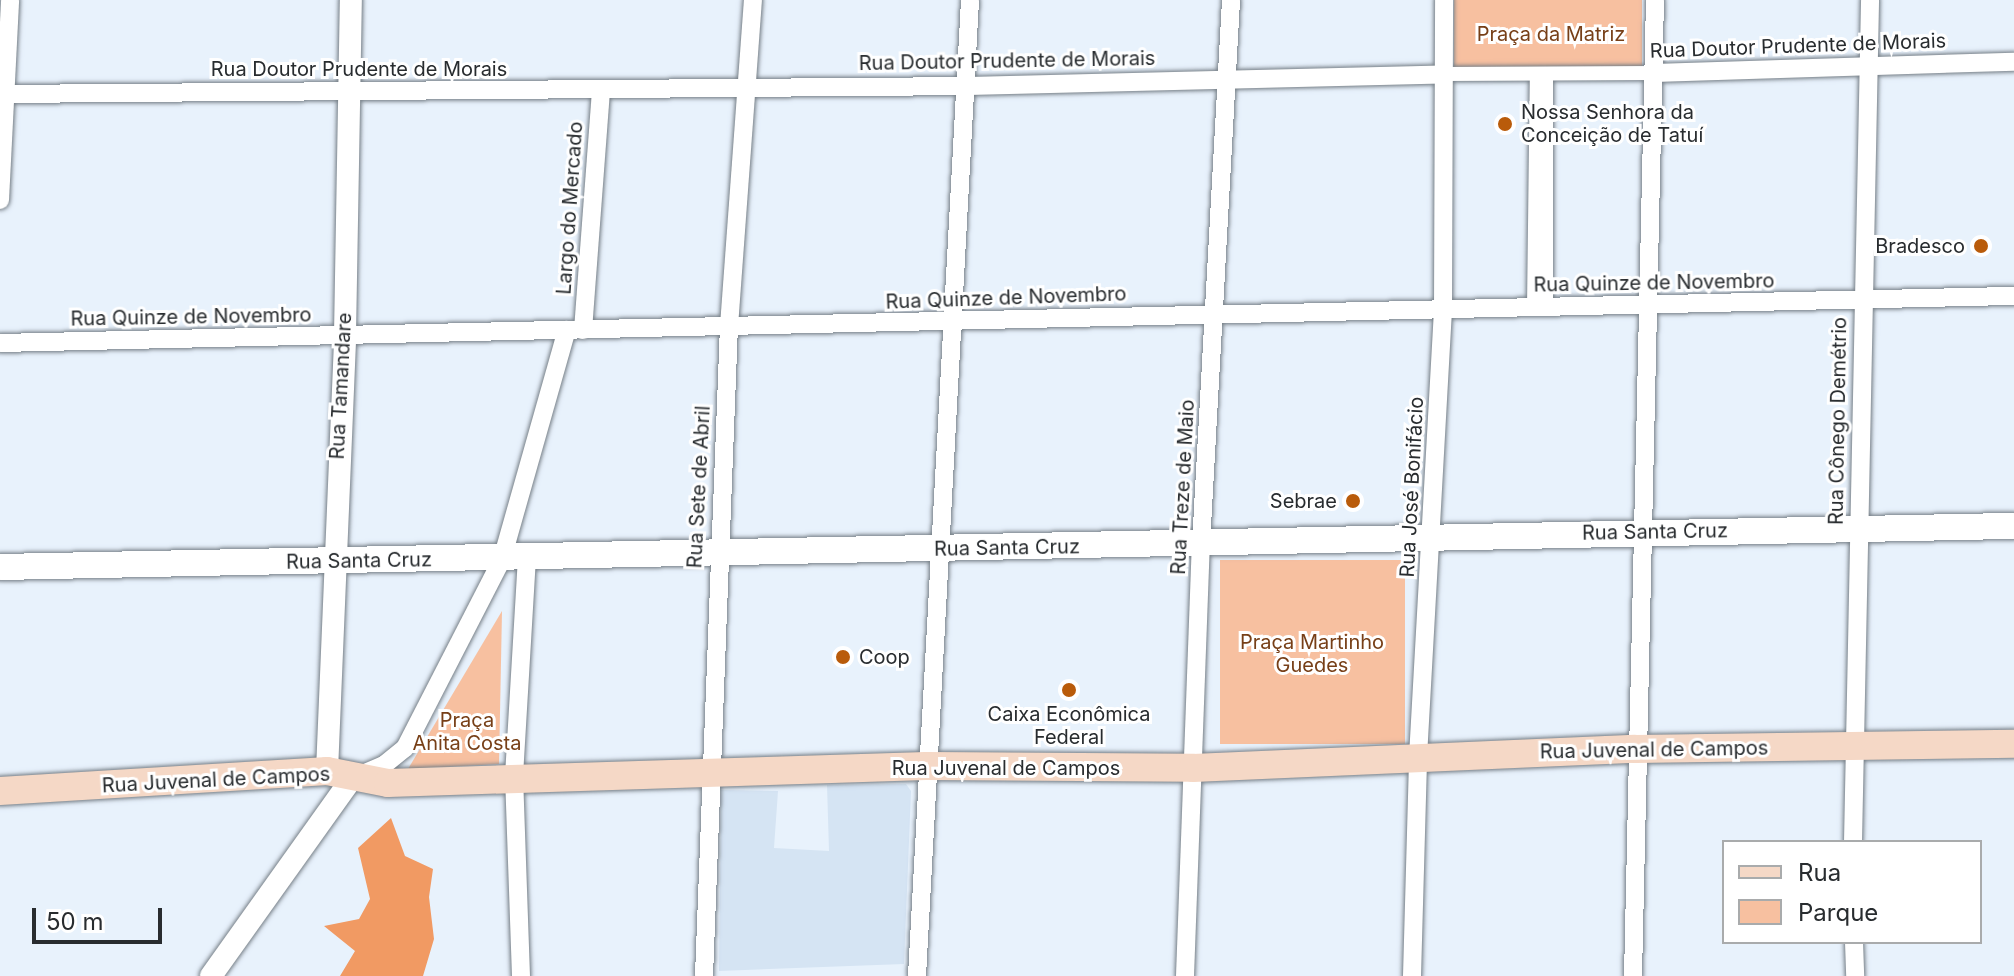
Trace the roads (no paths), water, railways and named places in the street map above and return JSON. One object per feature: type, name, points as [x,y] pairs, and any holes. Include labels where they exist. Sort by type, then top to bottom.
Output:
[{"type":"main road","name":"Rua Santa Cruz","points":[[0,567],[718,556],[1432,540],[1642,531],[2014,526]]},
{"type":"main road","name":"Rua Juvenal de Campos","points":[[0,791],[340,774],[388,783],[514,776],[926,766],[1193,768],[1635,749],[2014,744]]},
{"type":"street","points":[[0,200],[2,94],[10,0]]},
{"type":"street","name":"Rua Tamandare","points":[[340,774],[332,562],[345,335],[351,0]]},
{"type":"street","name":"Rua Sete de Abril","points":[[704,976],[708,772],[729,326],[753,0]]},
{"type":"street","points":[[917,976],[926,766],[970,0]]},
{"type":"street","name":"Rua Treze de Maio","points":[[1185,976],[1201,544],[1231,0]]},
{"type":"street","name":"Rua José Bonifácio","points":[[1412,976],[1418,757],[1443,311],[1444,0]]},
{"type":"street","points":[[1633,976],[1644,305],[1655,0]]},
{"type":"street","name":"Rua Cônego Demétrio","points":[[1853,840],[1851,745],[1859,530],[1870,0]]},
{"type":"street","name":"Rua Doutor Prudente de Morais","points":[[2,94],[967,86],[1227,77],[1654,73],[2014,62]]},
{"type":"street","points":[[1540,308],[1542,74]]},
{"type":"street","name":"Largo do Mercado","points":[[515,558],[575,330],[601,90]]},
{"type":"street","name":"Rua Quinze de Novembro","points":[[0,343],[2014,296]]},
{"type":"street","points":[[211,976],[340,774],[384,765],[405,748],[515,558]]},
{"type":"street","points":[[515,558],[514,776],[521,976]]},
{"type":"street","points":[[1854,944],[1855,976]]},
{"type":"place","name":"Nossa Senhora da Conceição de Tatuí","points":[[1505,124]]},
{"type":"place","name":"Bradesco","points":[[1981,246]]},
{"type":"place","name":"Sebrae","points":[[1353,501]]},
{"type":"place","name":"Coop","points":[[843,657]]},
{"type":"place","name":"Caixa Econômica Federal","points":[[1069,690]]},
{"type":"park label","name":"Praça da Matriz","points":[[1551,34]]},
{"type":"park label","name":"Praça Martinho Guedes","points":[[1312,654]]},
{"type":"park label","name":"Praça Anita Costa","points":[[467,732]]}]
